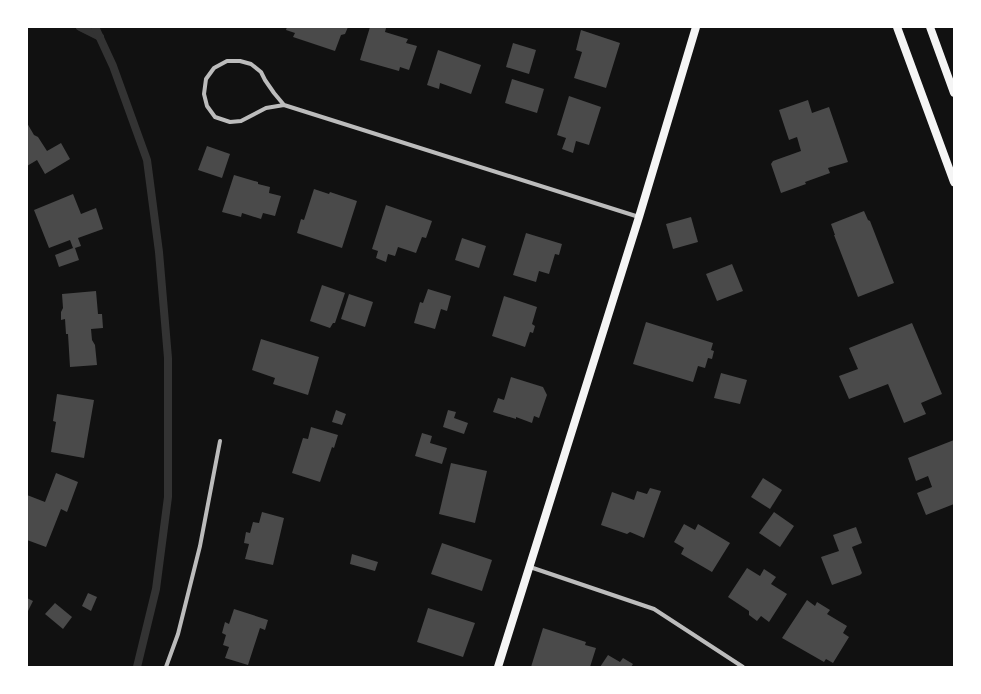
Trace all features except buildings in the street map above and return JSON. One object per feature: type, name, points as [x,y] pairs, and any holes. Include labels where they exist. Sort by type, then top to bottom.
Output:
[{"type":"main road","points":[[498,667],[639,217],[696,27]]},
{"type":"main road","points":[[897,27],[954,182]]},
{"type":"main road","points":[[930,27],[954,93]]},
{"type":"street","points":[[284,105],[274,93],[261,72],[251,64],[240,60],[227,61],[214,68],[206,79],[204,94],[207,106],[215,117],[230,122],[241,121],[266,108],[284,105],[639,217]]},
{"type":"street","points":[[166,667],[178,634],[200,546],[220,441]]},
{"type":"street","points":[[529,567],[654,609],[743,667]]},
{"type":"waterway","points":[[80,27],[100,37]]},
{"type":"waterway","points":[[95,27],[113,66],[147,160],[159,252],[168,358],[168,497],[156,589],[137,667]]}]
